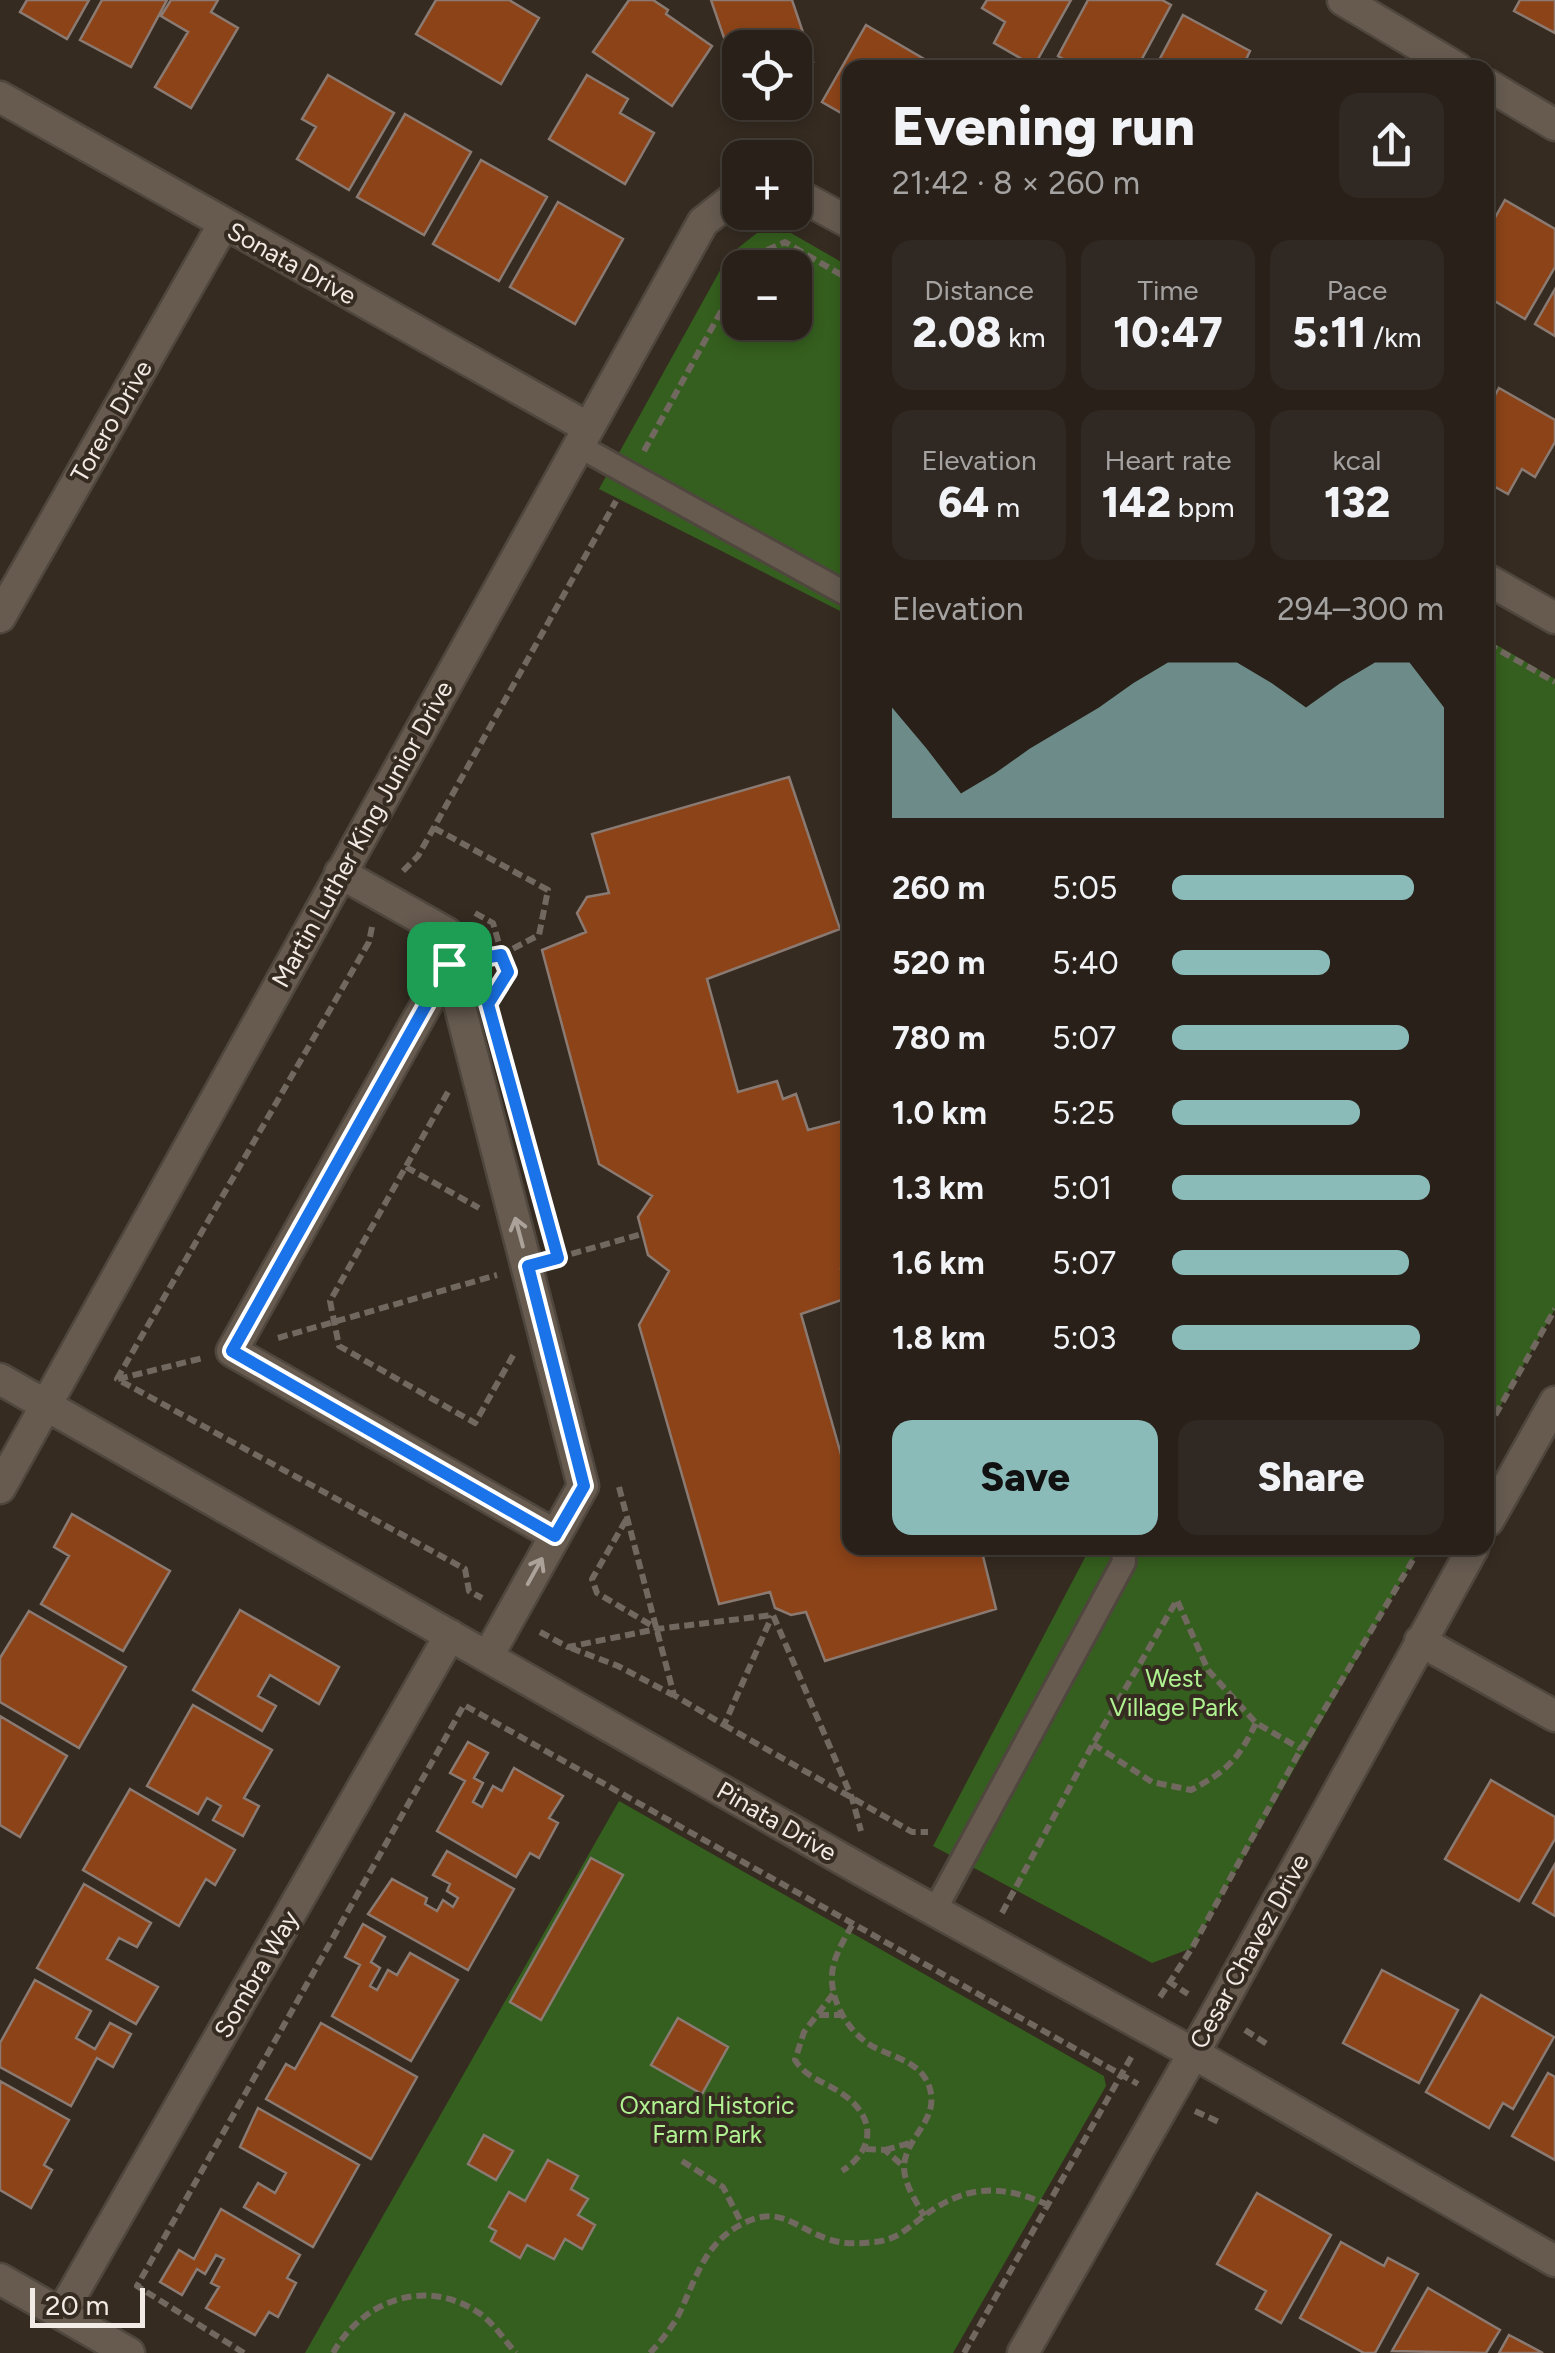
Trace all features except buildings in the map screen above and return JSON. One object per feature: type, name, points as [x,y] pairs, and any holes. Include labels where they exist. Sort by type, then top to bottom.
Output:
[{"type":"street","points":[[1343,0],[1444,60]]},
{"type":"street","points":[[1494,89],[1555,125]]},
{"type":"street","name":"Sonata Drive","points":[[0,97],[582,436]]},
{"type":"street","points":[[812,203],[842,219]]},
{"type":"street","name":"Martin Luther King Junior Drive","points":[[0,1488],[582,436],[703,222],[722,208]]},
{"type":"street","name":"Torero Drive","points":[[0,616],[8,583],[223,225]]},
{"type":"street","points":[[1494,583],[1555,618]]},
{"type":"street","points":[[340,873],[447,934],[449,964],[584,1486],[488,1656]]},
{"type":"street","points":[[449,964],[232,1351],[555,1536]]},
{"type":"street","name":"Pinata Drive","points":[[0,1379],[988,1940],[1193,2052],[1555,2261]]},
{"type":"street","points":[[1494,1511],[1555,1402]]},
{"type":"street","name":"Cesar Chavez Drive","points":[[1023,2353],[1469,1555]]},
{"type":"street","name":"Sombra Way","points":[[61,2314],[450,1634]]},
{"type":"street","points":[[1420,1641],[1555,1716]]},
{"type":"street","points":[[0,2279],[129,2353]]},
{"type":"lane","points":[[582,436],[842,591]]},
{"type":"lane","points":[[935,1910],[1124,1562],[1123,1555]]},
{"type":"path","points":[[767,250],[785,242],[799,250]]},
{"type":"path","points":[[812,258],[842,275]]},
{"type":"path","points":[[1494,647],[1555,682]]},
{"type":"path","points":[[434,828],[548,890],[538,935],[501,955],[449,964]]},
{"type":"path","points":[[406,868],[414,877]]},
{"type":"path","points":[[464,908],[493,923],[508,972],[488,1004]]},
{"type":"path","points":[[456,1078],[330,1302],[339,1346],[475,1423],[523,1337]]},
{"type":"path","points":[[406,1167],[490,1214]]},
{"type":"path","points":[[118,1379],[232,1351],[642,1234]]},
{"type":"path","points":[[553,1239],[563,1276]]},
{"type":"path","points":[[1494,1417],[1555,1309]]},
{"type":"path","points":[[617,1481],[674,1696]]},
{"type":"path","points":[[627,1518],[592,1579],[597,1593],[657,1629]]},
{"type":"path","points":[[1168,1981],[1192,1948],[1301,1749],[1416,1555]]},
{"type":"path","points":[[988,1940],[1093,1744],[1177,1600],[1208,1670],[1256,1723],[1301,1749]]},
{"type":"path","points":[[724,1725],[773,1615]]},
{"type":"path","points":[[568,1647],[618,1666],[674,1696],[912,1832],[928,1832]]},
{"type":"path","points":[[244,2353],[137,2286],[464,1705],[1122,2075],[1221,2123]]},
{"type":"path","points":[[1093,1744],[1152,1782],[1191,1790],[1224,1773],[1256,1723]]},
{"type":"path","points":[[852,1924],[832,1974],[833,1993],[843,2015],[868,2044],[904,2059],[922,2072],[930,2090],[932,2107],[923,2129],[910,2143],[904,2167],[909,2188],[924,2216]]},
{"type":"path","points":[[833,1993],[804,2032],[796,2060],[805,2074],[845,2095],[868,2128],[866,2149],[842,2171]]},
{"type":"path","points":[[818,2015],[843,2015]]},
{"type":"path","points":[[964,2353],[1122,2075]]},
{"type":"path","points":[[866,2149],[885,2150],[910,2143]]},
{"type":"path","points":[[885,2150],[904,2167]]},
{"type":"path","points":[[682,2161],[723,2187],[742,2224]]},
{"type":"path","points":[[650,2353],[676,2319],[704,2256],[717,2241],[757,2218],[782,2217],[823,2238],[857,2243],[894,2238],[957,2196],[976,2190],[1022,2193],[1048,2206]]},
{"type":"path","points":[[333,2353],[347,2331],[365,2314],[403,2296],[422,2294],[462,2303],[484,2315],[516,2353]]},
{"type":"green space","points":[[757,233],[791,233],[842,262],[842,612],[599,489],[722,267],[722,340],[812,340],[812,250],[736,250]]},
{"type":"green space","points":[[1494,643],[1555,679],[1555,1309],[1494,1417]]},
{"type":"green space","name":"West Village Park","points":[[1086,1555],[1416,1555],[1192,1948],[1152,1963],[933,1846]]},
{"type":"green space","name":"Oxnard Historic Farm Park","points":[[619,1801],[1104,2076],[1106,2086],[953,2353],[305,2353]]},
{"type":"route","points":[[501,955],[508,972],[488,1004],[558,1258],[528,1266],[584,1486],[555,1536],[232,1351],[449,964],[501,955]]}]
